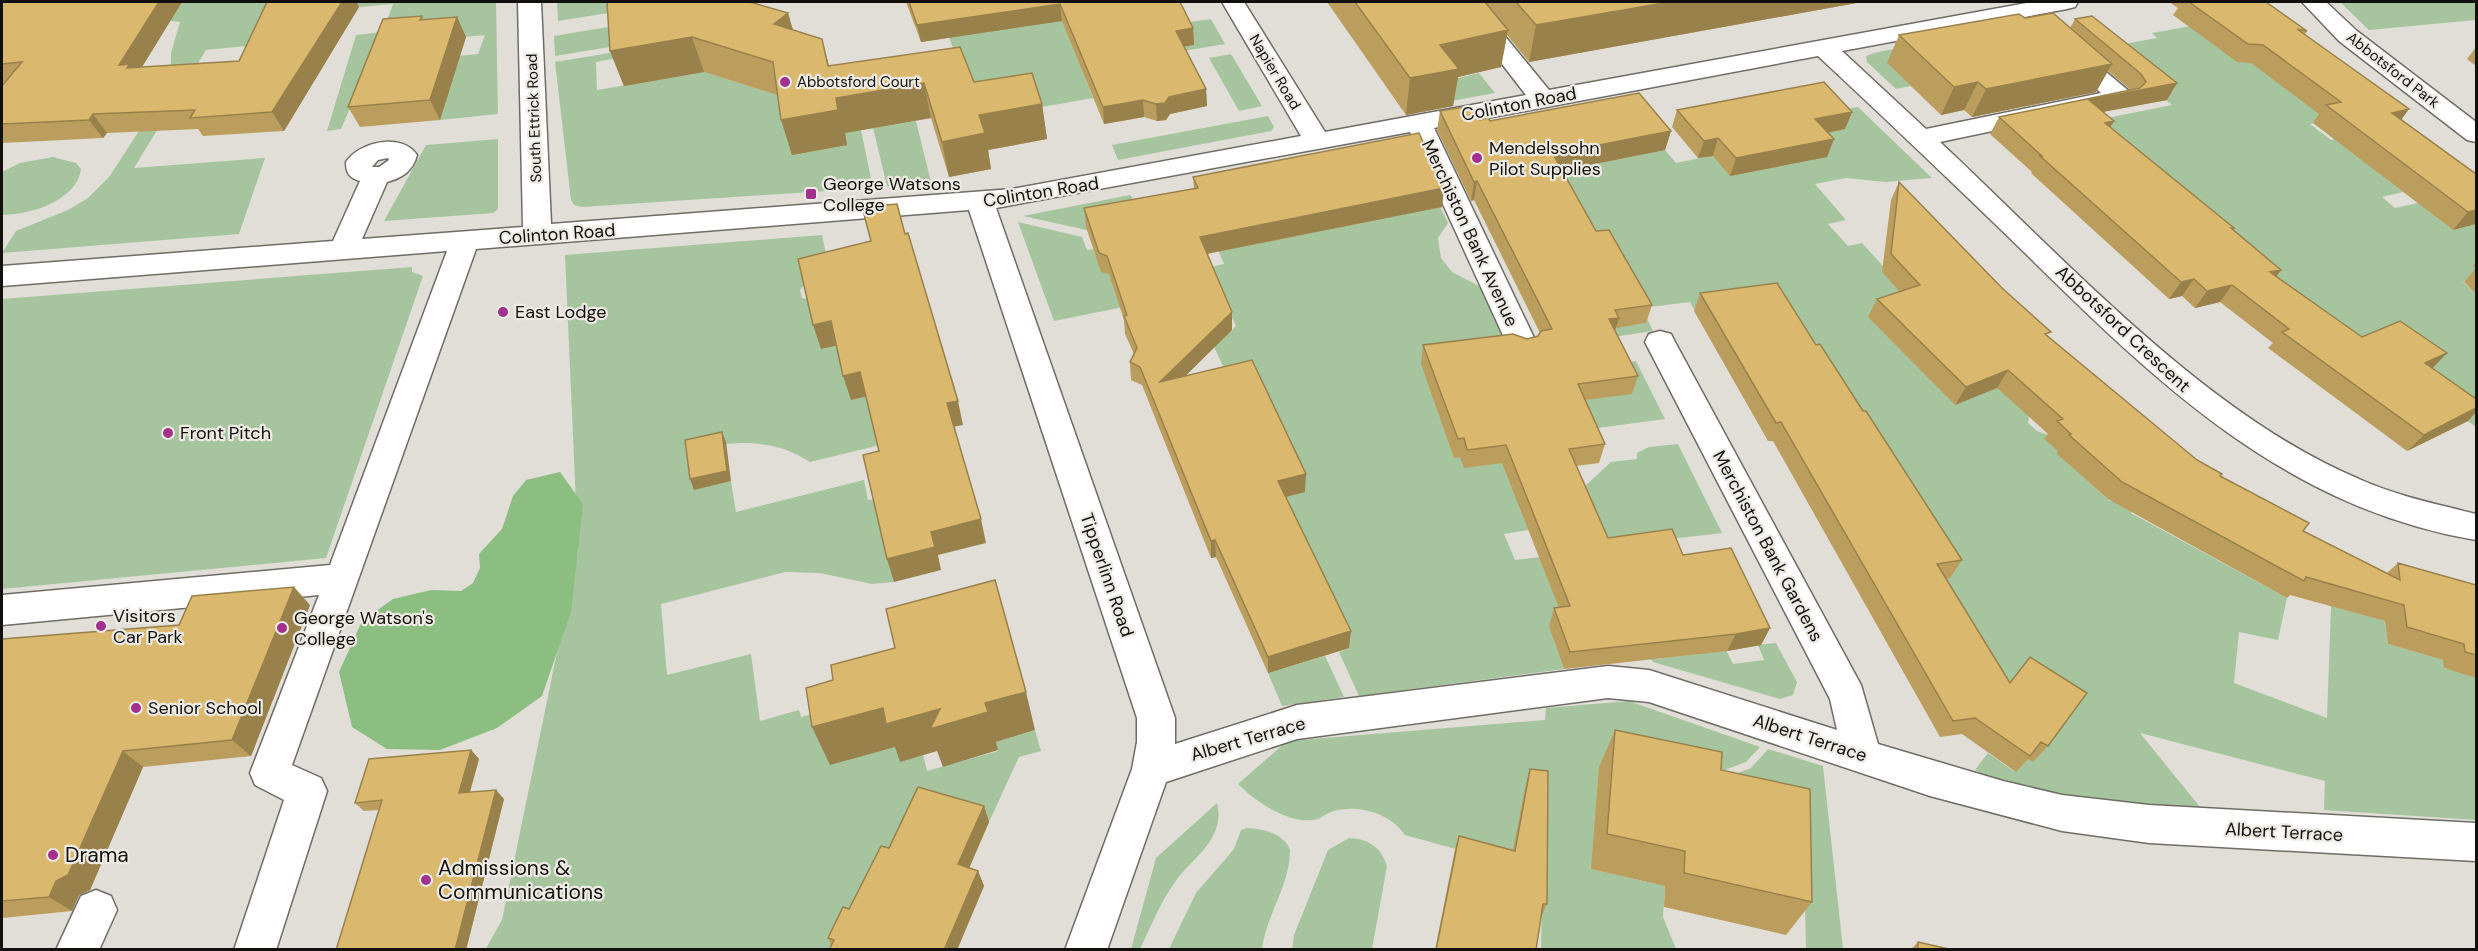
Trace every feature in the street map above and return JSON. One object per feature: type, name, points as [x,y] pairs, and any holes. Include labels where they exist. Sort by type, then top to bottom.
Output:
[{"type":"street","name":"South Ettrick Road","points":[[529,2],[537,235]]},
{"type":"street","name":"Napier Road","points":[[1233,2],[1318,142]]},
{"type":"street","points":[[1465,2],[1544,100]]},
{"type":"street","name":"Colinton Road","points":[[2,276],[980,202],[1042,193],[2067,2]]},
{"type":"street","name":"Abbotsford Park","points":[[2313,2],[2357,43],[2476,134]]},
{"type":"street","points":[[1921,138],[2121,97],[2052,39]]},
{"type":"street","name":"Abbotsford Crescent","points":[[1823,47],[2146,353],[2226,418],[2289,459],[2369,497],[2451,523],[2476,527]]},
{"type":"street","name":"Merchiston Bank Avenue","points":[[1419,123],[1522,344]]},
{"type":"street","points":[[343,250],[376,175]]},
{"type":"street","name":"Tipperlinn Road","points":[[980,202],[1156,718],[1156,742],[1151,770],[1086,950]]},
{"type":"street","points":[[255,950],[307,791],[269,773],[343,578],[465,241]]},
{"type":"street","name":"Merchiston Bank Gardens","points":[[1659,342],[1848,697],[1862,755]]},
{"type":"street","points":[[2,610],[343,578]]},
{"type":"street","name":"Albert Terrace","points":[[1151,770],[1205,750],[1297,722],[1608,682],[1649,686],[2003,800],[2062,813],[2149,824],[2476,842]]},
{"type":"street","points":[[77,950],[96,910]]},
{"type":"green space","points":[[2,2],[496,2],[498,114],[440,120],[458,56],[478,54],[485,35],[430,40],[374,52],[341,129],[327,131],[356,35],[383,32],[393,4],[281,14],[267,44],[206,50],[134,168],[265,158],[239,234],[2,253],[16,231],[68,210],[88,198],[109,177],[171,82],[171,53],[180,22]]},
{"type":"green space","points":[[557,2],[628,2],[627,10],[558,21]]},
{"type":"green space","points":[[936,2],[1076,19],[1123,56],[1193,45],[1183,23],[1211,19],[1225,44],[1124,61],[1083,72],[1093,98],[1008,113],[981,124]]},
{"type":"green space","points":[[2340,2],[2476,2],[2476,20],[2369,30]]},
{"type":"green space","points":[[2209,23],[2259,60],[2328,120],[2310,124],[2331,140],[2349,136],[2389,181],[2403,192],[2382,197],[2395,208],[2418,203],[2453,230],[2476,224],[2476,269],[2472,280],[2463,282],[2476,294],[2476,427],[2415,384],[2348,354],[2087,122],[2172,105],[2103,48],[2157,38],[2152,33]]},
{"type":"green space","points":[[620,25],[622,45],[555,56],[554,36]]},
{"type":"green space","points":[[1958,36],[1888,64],[1911,86],[1896,89],[1867,62],[1866,56],[1874,53]]},
{"type":"green space","points":[[622,51],[622,57],[596,62],[597,90],[704,72],[783,97],[847,145],[845,133],[861,130],[873,188],[582,207],[574,205],[571,200],[555,62]]},
{"type":"green space","points":[[1231,54],[1262,106],[1239,111],[1209,58]]},
{"type":"green space","points":[[1479,73],[1495,93],[1402,110],[1392,94]]},
{"type":"green space","points":[[1858,107],[1932,178],[1885,182],[1846,178],[1815,184],[1846,220],[1828,224],[1848,246],[1862,243],[1916,302],[1869,317],[1955,405],[2009,383],[2029,417],[2028,423],[2037,431],[2051,436],[2059,452],[2057,453],[2110,501],[2139,489],[2131,513],[2287,598],[2278,640],[2239,632],[2234,683],[2327,718],[2331,606],[2385,621],[2388,644],[2443,660],[2445,669],[2476,670],[2476,820],[2324,810],[2325,781],[2140,733],[2200,807],[2115,802],[2054,795],[1999,781],[1975,770],[1988,753],[2015,772],[1977,724],[1925,581],[1949,578],[1695,311],[1690,302],[1642,308],[1653,331],[1613,337],[1608,327],[1643,324],[1521,178],[1665,150],[1676,163],[1725,153],[1829,112]]},
{"type":"green space","points":[[1268,116],[1274,127],[1271,131],[1118,160],[1112,145]]},
{"type":"green space","points":[[916,121],[931,182],[887,186],[873,128]]},
{"type":"green space","points":[[498,139],[498,209],[493,213],[384,221],[426,145]]},
{"type":"green space","points":[[53,157],[76,163],[81,169],[78,180],[71,190],[61,198],[38,209],[2,215],[2,172],[20,163]]},
{"type":"green space","points":[[1130,195],[1146,216],[1091,231],[1023,216]]},
{"type":"green space","points":[[1440,207],[1448,223],[1438,238],[1441,258],[1452,272],[1479,286],[1504,337],[1460,457],[1510,462],[1529,530],[1504,534],[1515,560],[1540,557],[1583,488],[1611,462],[1637,459],[1637,453],[1649,447],[1678,444],[1722,533],[1662,540],[1652,645],[1657,659],[1726,650],[1733,664],[1764,660],[1758,645],[1776,643],[1797,682],[1793,695],[1780,699],[1653,662],[1650,658],[1554,640],[1564,669],[1359,696],[1339,652],[1349,648],[1275,499],[1305,491],[1232,386],[1210,338],[1229,333],[1236,326],[1231,315],[1188,294],[1054,321],[1018,222],[1082,237],[1087,250],[1093,249],[1096,257],[1206,268],[1224,264],[1212,236]]},
{"type":"green space","points":[[822,235],[827,259],[800,290],[802,298],[812,300],[868,396],[880,445],[810,462],[782,448],[752,443],[690,450],[694,489],[731,481],[736,512],[864,480],[868,500],[875,499],[894,582],[872,584],[820,573],[785,572],[661,604],[667,675],[751,654],[760,721],[799,710],[801,717],[847,704],[898,746],[900,761],[923,755],[927,771],[998,751],[996,742],[1035,730],[1041,751],[1019,757],[989,822],[925,804],[838,949],[485,950],[502,920],[578,550],[565,255]]},
{"type":"green space","name":"Front Pitch","points":[[412,267],[412,272],[423,276],[326,558],[2,589],[2,299]]},
{"type":"green space","points":[[1636,361],[1665,419],[1546,435],[1617,364]]},
{"type":"green space","points":[[560,472],[583,504],[571,612],[542,696],[497,728],[440,750],[387,749],[352,727],[339,672],[362,621],[393,599],[431,590],[461,591],[473,583],[480,568],[479,554],[502,529],[513,496],[526,480]]},
{"type":"green space","points":[[1325,656],[1344,697],[1282,706],[1268,673]]},
{"type":"green space","points":[[1629,701],[1760,747],[1746,762],[1722,771],[1591,869],[1665,886],[1663,917],[1676,949],[1541,949],[1543,838],[1510,864],[1405,835],[1391,821],[1373,812],[1344,809],[1315,820],[1292,818],[1262,804],[1238,784],[1287,741],[1545,720],[1546,708]]},
{"type":"green space","points":[[1768,749],[1823,766],[1843,949],[1806,949],[1803,822],[1735,774],[1751,768]]},
{"type":"green space","points":[[1217,803],[1219,816],[1212,837],[1175,882],[1140,949],[1131,949],[1156,858]]},
{"type":"green space","points":[[1260,829],[1278,836],[1290,850],[1286,876],[1264,936],[1262,949],[1169,949],[1196,893],[1234,849],[1241,830]]},
{"type":"green space","points":[[1349,838],[1363,840],[1373,845],[1378,849],[1387,866],[1372,949],[1292,949],[1294,935],[1328,850]]},
{"type":"building","points":[[2,2],[159,2],[119,65],[130,64],[127,68],[239,61],[267,2],[342,2],[272,112],[190,118],[195,110],[93,114],[89,120],[2,124],[2,86],[22,62],[2,64]]},
{"type":"building","points":[[607,2],[750,2],[788,13],[774,24],[822,39],[828,66],[960,47],[974,82],[1032,73],[1042,104],[979,115],[985,133],[942,142],[924,83],[836,98],[838,110],[781,120],[773,62],[692,37],[610,51]]},
{"type":"building","points":[[909,2],[1180,2],[1193,28],[1176,31],[1206,89],[1169,97],[1165,103],[1156,104],[1143,100],[1103,107],[1060,4],[917,25]]},
{"type":"building","points":[[1355,2],[1485,2],[1508,30],[1440,45],[1459,69],[1410,78]]},
{"type":"building","points":[[1516,2],[1670,2],[1536,25]]},
{"type":"building","points":[[2189,2],[2266,2],[2307,31],[2297,29],[2409,109],[2392,113],[2476,174],[2476,210],[2468,212],[2326,105],[2341,102],[2263,45],[2248,44]]},
{"type":"building","points":[[2053,13],[2112,64],[1986,89],[1978,82],[1954,87],[1899,35],[2019,14],[2025,18]]},
{"type":"building","points":[[422,16],[420,20],[457,17],[430,100],[348,107],[383,19]]},
{"type":"building","points":[[2092,16],[2177,83],[2089,100],[2114,121],[2105,123],[2234,228],[2231,228],[2281,270],[2270,272],[2362,337],[2400,321],[2447,353],[2425,363],[2476,399],[2476,408],[2424,435],[2282,332],[2289,329],[2232,285],[2207,291],[2194,279],[2181,282],[1999,117],[2140,88],[2146,82],[2141,74],[2075,19]]},
{"type":"building","points":[[1824,82],[1852,112],[1815,119],[1834,139],[1736,158],[1718,138],[1704,141],[1677,110]]},
{"type":"building","points":[[1639,93],[1671,131],[1553,154],[1596,231],[1609,230],[1652,305],[1615,310],[1619,318],[1609,319],[1638,376],[1578,384],[1605,444],[1569,449],[1608,538],[1672,529],[1683,555],[1731,548],[1770,628],[1736,634],[1570,652],[1554,608],[1570,606],[1506,445],[1467,450],[1464,438],[1458,439],[1423,345],[1513,334],[1527,339],[1538,336],[1541,331],[1552,329],[1477,181],[1474,182],[1440,111],[1469,106],[1480,120],[1488,118],[1490,121]]},
{"type":"building","points":[[1419,133],[1444,188],[1200,237],[1232,312],[1160,382],[1252,360],[1306,474],[1278,481],[1351,631],[1268,657],[1215,540],[1211,541],[1140,367],[1130,362],[1137,348],[1124,316],[1127,315],[1107,256],[1099,253],[1084,208],[1198,188],[1193,177]]},
{"type":"building","points":[[1899,182],[2002,288],[2051,332],[2045,334],[2197,460],[2222,474],[2220,476],[2309,523],[2303,531],[2400,580],[2398,563],[2476,585],[2476,655],[2465,652],[2464,644],[2407,627],[2404,605],[2306,577],[2304,581],[2122,482],[2069,435],[2071,434],[2057,421],[2063,419],[2008,370],[1966,387],[1877,299],[1920,285],[1891,254]]},
{"type":"building","points":[[897,204],[905,234],[908,233],[958,401],[947,403],[981,519],[931,532],[935,547],[887,559],[863,455],[879,451],[860,372],[843,376],[831,321],[813,325],[798,259],[871,241],[862,207]]},
{"type":"building","points":[[1777,283],[1816,345],[1820,344],[1863,411],[1866,411],[1962,560],[1937,564],[2010,683],[2030,657],[2087,693],[2048,746],[2041,742],[2030,756],[1975,718],[1953,721],[1781,422],[1776,423],[1700,293]]},
{"type":"building","points":[[722,432],[727,471],[690,479],[685,440]]},
{"type":"building","points":[[995,580],[1026,692],[985,703],[988,712],[930,729],[940,709],[886,724],[883,708],[812,727],[806,688],[833,680],[831,665],[895,648],[886,609]]},
{"type":"building","name":"Senior School","points":[[294,587],[232,740],[123,751],[68,875],[56,881],[49,897],[2,901],[2,639],[179,625],[192,596]]},
{"type":"building","points":[[1615,730],[1722,752],[1721,770],[1810,789],[1812,902],[1684,873],[1685,851],[1607,834]]},
{"type":"building","name":"Admissions & Communications","points":[[471,750],[459,793],[496,790],[455,950],[336,950],[382,800],[355,803],[369,759]]},
{"type":"building","points":[[1530,769],[1548,771],[1547,904],[1543,904],[1536,950],[1436,950],[1459,836],[1515,851]]},
{"type":"building","points":[[918,787],[984,806],[958,864],[978,871],[944,950],[829,950],[834,940],[828,938],[843,907],[849,909],[881,846],[889,848]]},
{"type":"building","points":[[1918,942],[1953,950],[1918,950]]},
{"type":"place","name":"Abbotsford Court","points":[[785,82]]},
{"type":"place","name":"Mendelssohn Pilot Supplies","points":[[1477,158]]},
{"type":"place","name":"George Watsons College","points":[[811,194]]},
{"type":"place","name":"East Lodge","points":[[503,312]]},
{"type":"place","name":"Front Pitch","points":[[168,433]]},
{"type":"place","name":"Visitors Car Park","points":[[101,626]]},
{"type":"place","name":"George Watson's College","points":[[282,628]]},
{"type":"place","name":"Senior School","points":[[136,708]]},
{"type":"place","name":"Drama","points":[[53,855]]},
{"type":"place","name":"Admissions & Communications","points":[[426,880]]}]
